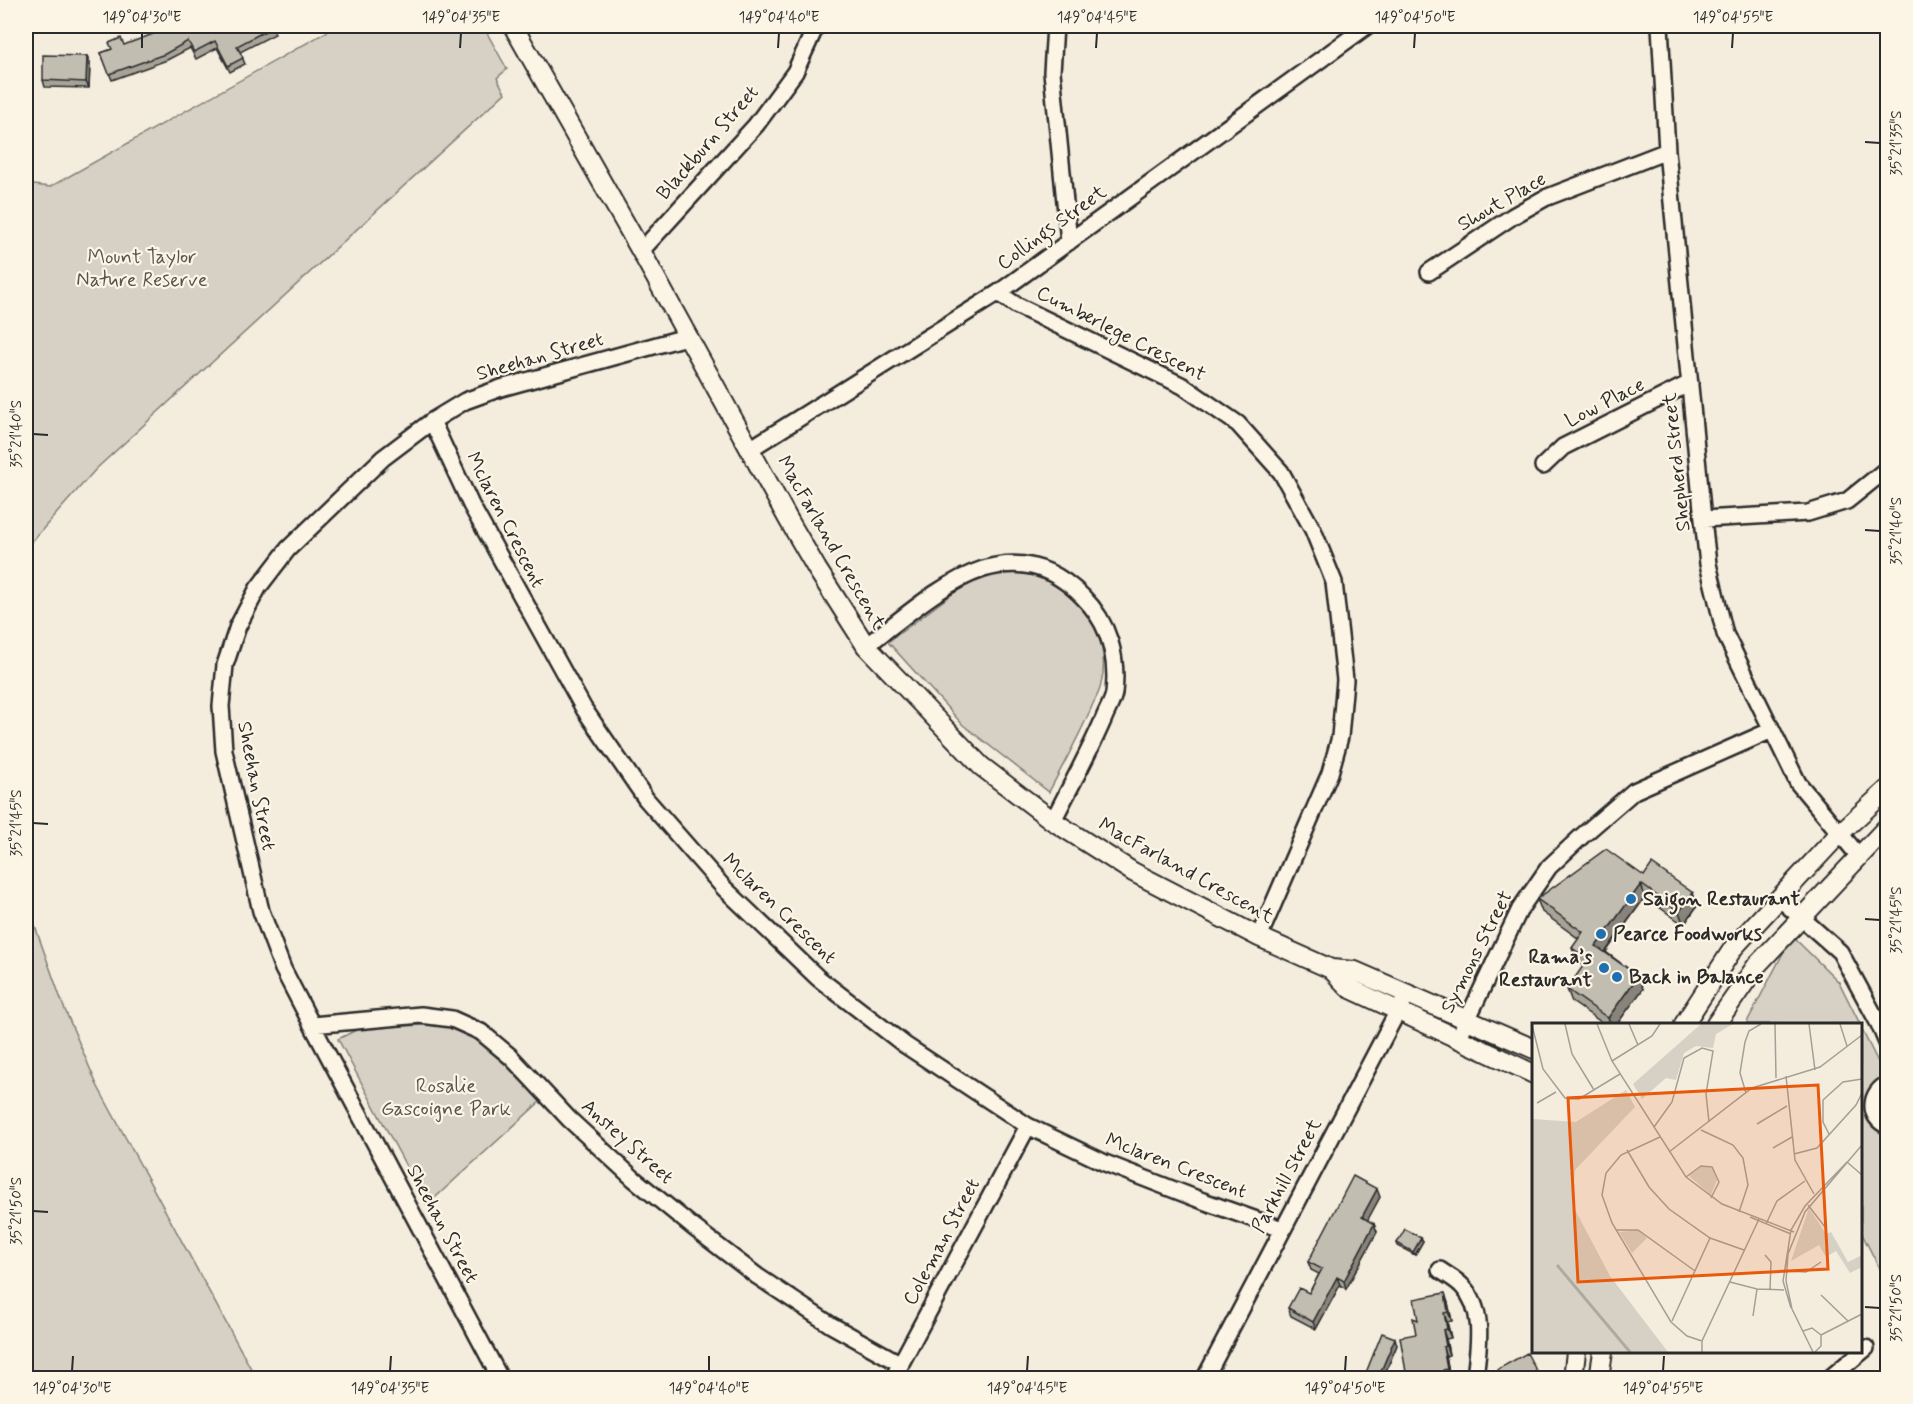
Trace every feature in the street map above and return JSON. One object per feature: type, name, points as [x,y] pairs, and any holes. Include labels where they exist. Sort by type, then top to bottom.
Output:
[{"type":"street","name":"MacFarland Crescent","points":[[513,26],[641,251],[686,337],[811,560],[866,646],[981,766],[1053,821],[1133,872],[1259,937],[1332,969],[1355,971],[1532,1049]]},
{"type":"street","name":"Blackburn Street","points":[[641,251],[756,125],[795,72],[816,26]]},
{"type":"street","points":[[1055,26],[1052,72],[1069,242]]},
{"type":"street","name":"Shepherd Street","points":[[1660,26],[1667,151],[1708,564],[1725,634],[1798,783],[1858,855]]},
{"type":"street","name":"Collings Street","points":[[750,448],[998,293],[1358,28]]},
{"type":"street","name":"Shout Place","points":[[1429,272],[1513,216],[1545,198],[1667,151]]},
{"type":"street","name":"Cumberlege Crescent","points":[[998,293],[1016,305],[1183,386],[1238,424],[1281,472],[1313,530],[1334,582],[1345,680],[1340,737],[1330,773],[1259,937]]},
{"type":"street","name":"Sheehan Street","points":[[500,1378],[312,1025],[284,969],[261,911],[224,751],[220,706],[225,665],[238,626],[258,588],[288,549],[383,458],[432,421],[465,401],[501,388],[686,337]]},
{"type":"street","name":"Low Place","points":[[1543,466],[1563,447],[1690,383]]},
{"type":"street","name":"Mclaren Crescent","points":[[432,421],[471,505],[526,608],[584,709],[646,799],[724,888],[818,978],[905,1045],[1028,1126],[1105,1163],[1282,1229]]},
{"type":"street","points":[[1703,519],[1808,513],[1847,501],[1887,468]]},
{"type":"street","points":[[866,646],[952,581],[985,567],[1014,563],[1046,571],[1072,586],[1093,607],[1109,635],[1115,666],[1114,696],[1053,821]]},
{"type":"street","name":"Symons Street","points":[[1458,1039],[1520,909],[1549,867],[1634,791],[1772,730]]},
{"type":"street","points":[[1685,1023],[1734,947],[1840,833],[1887,789]]},
{"type":"street","points":[[1717,1023],[1757,965],[1887,826]]},
{"type":"street","points":[[1779,898],[1840,952],[1879,1024],[1887,1045]]},
{"type":"street","name":"MacFarland Crescent","points":[[1332,969],[1349,988],[1532,1074]]},
{"type":"street","name":"Parkhill Street","points":[[1205,1378],[1407,994]]},
{"type":"street","name":"Anstey Street","points":[[312,1025],[421,1016],[452,1019],[481,1032],[511,1057],[577,1127],[634,1179],[693,1227],[757,1276],[831,1325],[901,1364]]},
{"type":"street","points":[[1887,1084],[1877,1091],[1872,1105],[1877,1119],[1887,1126]]},
{"type":"street","name":"Coleman Street","points":[[893,1378],[1028,1126]]},
{"type":"street","points":[[1440,1270],[1462,1285],[1475,1304],[1479,1333],[1475,1378]]},
{"type":"street","points":[[1862,1351],[1866,1348]]},
{"type":"street","points":[[1573,1378],[1576,1353]]},
{"type":"street","points":[[1599,1378],[1604,1353]]},
{"type":"street","points":[[1830,1378],[1860,1353]]},
{"type":"green space","name":"Mount Taylor Nature Reserve","points":[[337,26],[483,26],[507,69],[497,78],[505,93],[96,469],[26,548],[26,184],[50,187]]},
{"type":"green space","points":[[1016,570],[1043,577],[1070,594],[1091,620],[1102,651],[1103,668],[1100,690],[1049,792],[963,725],[888,642],[963,586],[990,574]]},
{"type":"green space","points":[[26,901],[63,1005],[97,1085],[256,1378],[26,1378]]},
{"type":"green space","points":[[1792,936],[1839,982],[1860,1023],[1747,1023]]},
{"type":"green space","name":"Rosalie Gascoigne Park","points":[[448,1024],[479,1036],[543,1099],[427,1205],[338,1039],[360,1028]]},
{"type":"green space","points":[[1862,1030],[1887,1080],[1887,1283],[1862,1234]]},
{"type":"building","points":[[168,26],[273,27],[237,46],[243,58],[228,66],[215,41],[194,52],[188,41],[165,54],[109,74],[101,53],[112,49],[109,43],[121,38],[124,45]]},
{"type":"building","points":[[43,55],[87,56],[86,82],[43,80]]},
{"type":"building","points":[[1606,849],[1644,876],[1652,864],[1693,893],[1679,912],[1641,884],[1596,946],[1638,976],[1608,1018],[1567,989],[1588,959],[1572,948],[1583,932],[1537,899]]},
{"type":"building","points":[[1353,1176],[1377,1189],[1362,1217],[1374,1224],[1344,1281],[1337,1277],[1313,1322],[1288,1308],[1299,1288],[1309,1293],[1322,1269],[1308,1262]]},
{"type":"building","points":[[1405,1229],[1421,1238],[1413,1252],[1397,1243]]},
{"type":"building","points":[[1445,1293],[1448,1312],[1444,1313],[1447,1329],[1443,1330],[1447,1369],[1443,1370],[1445,1378],[1407,1378],[1400,1337],[1416,1334],[1413,1318],[1418,1320],[1414,1299]]},
{"type":"building","points":[[1382,1333],[1395,1338],[1378,1378],[1375,1378],[1365,1375]]},
{"type":"building","points":[[1527,1353],[1540,1378],[1502,1378],[1498,1369]]},
{"type":"place","name":"Saigon Restaurant","points":[[1631,899]]},
{"type":"place","name":"Pearce Foodworks","points":[[1601,934]]},
{"type":"place","name":"Rama’s Restaurant","points":[[1604,968]]},
{"type":"place","name":"Back in Balance","points":[[1617,977]]}]
